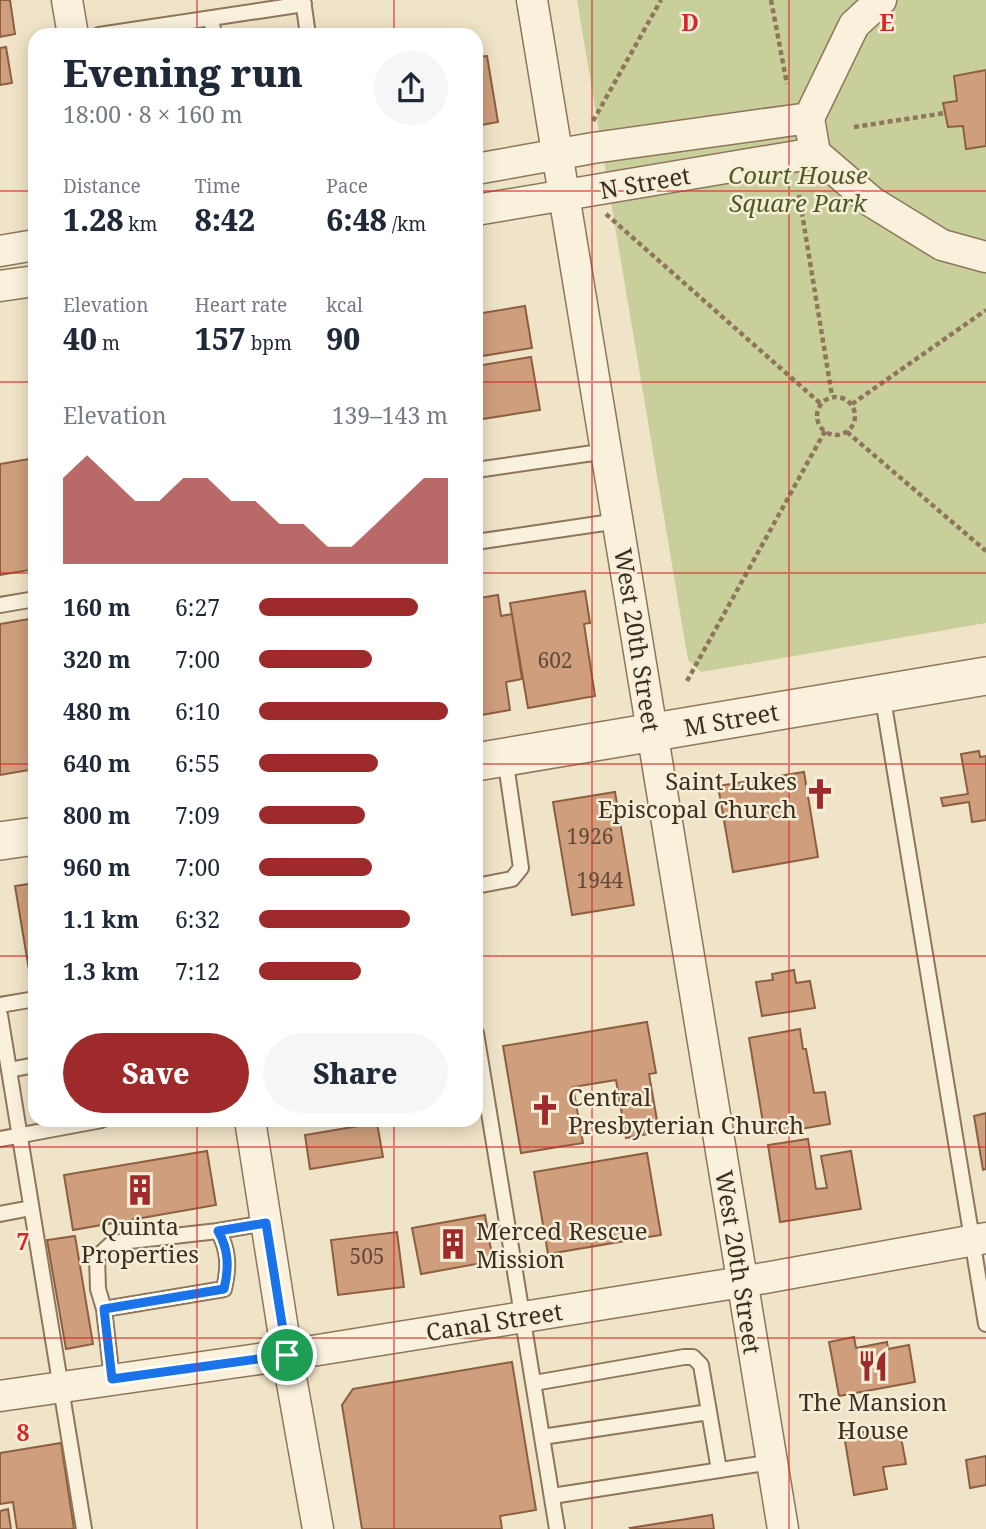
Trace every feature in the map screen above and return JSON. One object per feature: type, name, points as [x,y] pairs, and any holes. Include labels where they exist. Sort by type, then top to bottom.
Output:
[{"type":"street","points":[[67,0],[72,28]]},
{"type":"street","name":"West 20th Street","points":[[532,0],[783,1529]]},
{"type":"street","points":[[881,0],[854,25],[809,118],[815,153],[872,202],[943,245],[986,257]]},
{"type":"street","name":"N Street","points":[[483,168],[809,118]]},
{"type":"street","name":"N Street","points":[[483,209],[815,153]]},
{"type":"street","points":[[0,251],[28,246]]},
{"type":"street","points":[[0,286],[28,282]]},
{"type":"street","name":"M Street","points":[[491,759],[986,676]]},
{"type":"street","points":[[0,841],[28,837]]},
{"type":"street","points":[[251,1127],[318,1529]]},
{"type":"street","name":"Canal Street","points":[[0,1396],[287,1355],[742,1282],[979,1239]]},
{"type":"lane","points":[[145,28],[303,2],[307,28]]},
{"type":"lane","points":[[211,18],[213,28]]},
{"type":"lane","points":[[483,469],[607,451]]},
{"type":"lane","points":[[483,541],[618,521]]},
{"type":"lane","points":[[0,605],[28,600]]},
{"type":"lane","points":[[882,693],[979,1239],[986,1324]]},
{"type":"lane","points":[[483,885],[512,879],[521,868],[491,759]]},
{"type":"lane","points":[[0,1005],[28,1000]]},
{"type":"lane","points":[[0,1015],[84,1529]]},
{"type":"lane","points":[[9,1070],[28,1066]]},
{"type":"lane","points":[[483,1075],[557,1529]]},
{"type":"lane","points":[[0,1139],[66,1127]]},
{"type":"lane","points":[[0,1214],[31,1208]]},
{"type":"lane","points":[[112,1379],[104,1309],[98,1289],[97,1257],[112,1243],[266,1223]]},
{"type":"lane","points":[[104,1309],[224,1289],[228,1270],[225,1243],[218,1231]]},
{"type":"lane","points":[[534,1382],[692,1357],[701,1365],[719,1470]]},
{"type":"lane","points":[[542,1437],[709,1412]]},
{"type":"lane","points":[[552,1496],[772,1462]]},
{"type":"path","points":[[589,128],[661,0]]},
{"type":"path","points":[[771,0],[787,84]]},
{"type":"path","points":[[854,127],[945,113]]},
{"type":"path","points":[[799,195],[832,397]]},
{"type":"path","points":[[603,211],[821,404]]},
{"type":"path","points":[[852,404],[986,310]]},
{"type":"path","points":[[832,397],[843,397],[852,404],[856,416],[847,432],[836,435],[825,431],[817,421],[817,410],[832,397]]},
{"type":"path","points":[[687,681],[825,431]]},
{"type":"path","points":[[847,432],[986,551]]},
{"type":"green space","name":"Court House Square Park","points":[[577,0],[986,0],[986,623],[701,672],[688,660]]},
{"type":"building","points":[[0,0],[10,0],[15,34],[0,37]]},
{"type":"building","points":[[6,47],[12,83],[0,85],[0,48]]},
{"type":"building","points":[[483,56],[487,56],[498,122],[483,125]]},
{"type":"building","points":[[986,70],[986,146],[966,149],[963,126],[948,127],[943,103],[957,101],[954,76]]},
{"type":"building","points":[[525,306],[532,348],[483,356],[483,313]]},
{"type":"building","points":[[531,357],[540,410],[483,419],[483,365]]},
{"type":"building","points":[[28,459],[28,570],[0,575],[0,464]]},
{"type":"building","points":[[585,591],[590,623],[584,624],[595,696],[528,708],[510,603]]},
{"type":"building","points":[[498,595],[501,616],[512,614],[522,679],[506,682],[510,710],[483,715],[483,597]]},
{"type":"building","points":[[28,619],[28,770],[0,775],[0,624]]},
{"type":"building","points":[[979,751],[980,757],[986,756],[986,820],[972,822],[969,802],[943,806],[941,798],[968,794],[961,754]]},
{"type":"building","points":[[804,772],[818,857],[733,872],[718,786]]},
{"type":"building","points":[[615,792],[634,905],[572,915],[553,802]]},
{"type":"building","points":[[28,884],[28,964],[15,886]]},
{"type":"building","points":[[794,970],[796,983],[810,981],[815,1008],[762,1016],[756,982],[773,980],[772,974]]},
{"type":"building","name":"Central Presbyterian Church","points":[[647,1022],[656,1073],[649,1074],[659,1132],[626,1138],[616,1080],[573,1087],[583,1143],[521,1153],[503,1046]]},
{"type":"building","points":[[800,1029],[814,1093],[825,1092],[830,1124],[765,1135],[749,1038]]},
{"type":"building","points":[[986,1113],[986,1169],[983,1170],[974,1116]]},
{"type":"building","points":[[353,1127],[378,1127],[383,1157],[310,1169],[305,1135]]},
{"type":"building","points":[[808,1139],[816,1189],[827,1188],[821,1156],[851,1151],[861,1209],[780,1222],[768,1145]]},
{"type":"building","name":"Quinta Properties","points":[[207,1151],[216,1205],[73,1230],[64,1175]]},
{"type":"building","points":[[647,1153],[661,1235],[548,1254],[534,1172]]},
{"type":"building","name":"Merced Rescue Mission","points":[[485,1215],[493,1261],[421,1274],[412,1228]]},
{"type":"building","points":[[397,1232],[404,1287],[338,1295],[331,1240]]},
{"type":"building","name":"Quinta Properties","points":[[75,1236],[93,1344],[66,1349],[47,1240]]},
{"type":"building","name":"The Mansion House","points":[[854,1337],[856,1348],[887,1342],[888,1349],[909,1345],[915,1382],[839,1396],[829,1342]]},
{"type":"building","points":[[512,1362],[536,1510],[500,1516],[502,1529],[362,1529],[342,1405],[353,1389]]},
{"type":"building","points":[[869,1431],[870,1437],[900,1432],[906,1464],[883,1467],[887,1489],[854,1495],[844,1435]]},
{"type":"building","points":[[61,1443],[74,1529],[17,1529],[13,1502],[0,1504],[0,1453]]},
{"type":"building","points":[[986,1456],[986,1485],[970,1488],[966,1460]]},
{"type":"building","points":[[8,1509],[11,1529],[0,1529],[0,1511]]},
{"type":"building","points":[[712,1515],[714,1529],[630,1528]]},
{"type":"place","name":"Saint Lukes Episcopal Church","points":[[820,794]]},
{"type":"place","name":"Central Presbyterian Church","points":[[545,1110]]},
{"type":"place","name":"Quinta Properties","points":[[140,1190]]},
{"type":"place","name":"Merced Rescue Mission","points":[[453,1244]]},
{"type":"place","name":"The Mansion House","points":[[873,1366]]},
{"type":"route","points":[[266,1223],[287,1355],[112,1379],[104,1309],[224,1289],[228,1270],[225,1243],[218,1231],[266,1223]]}]
